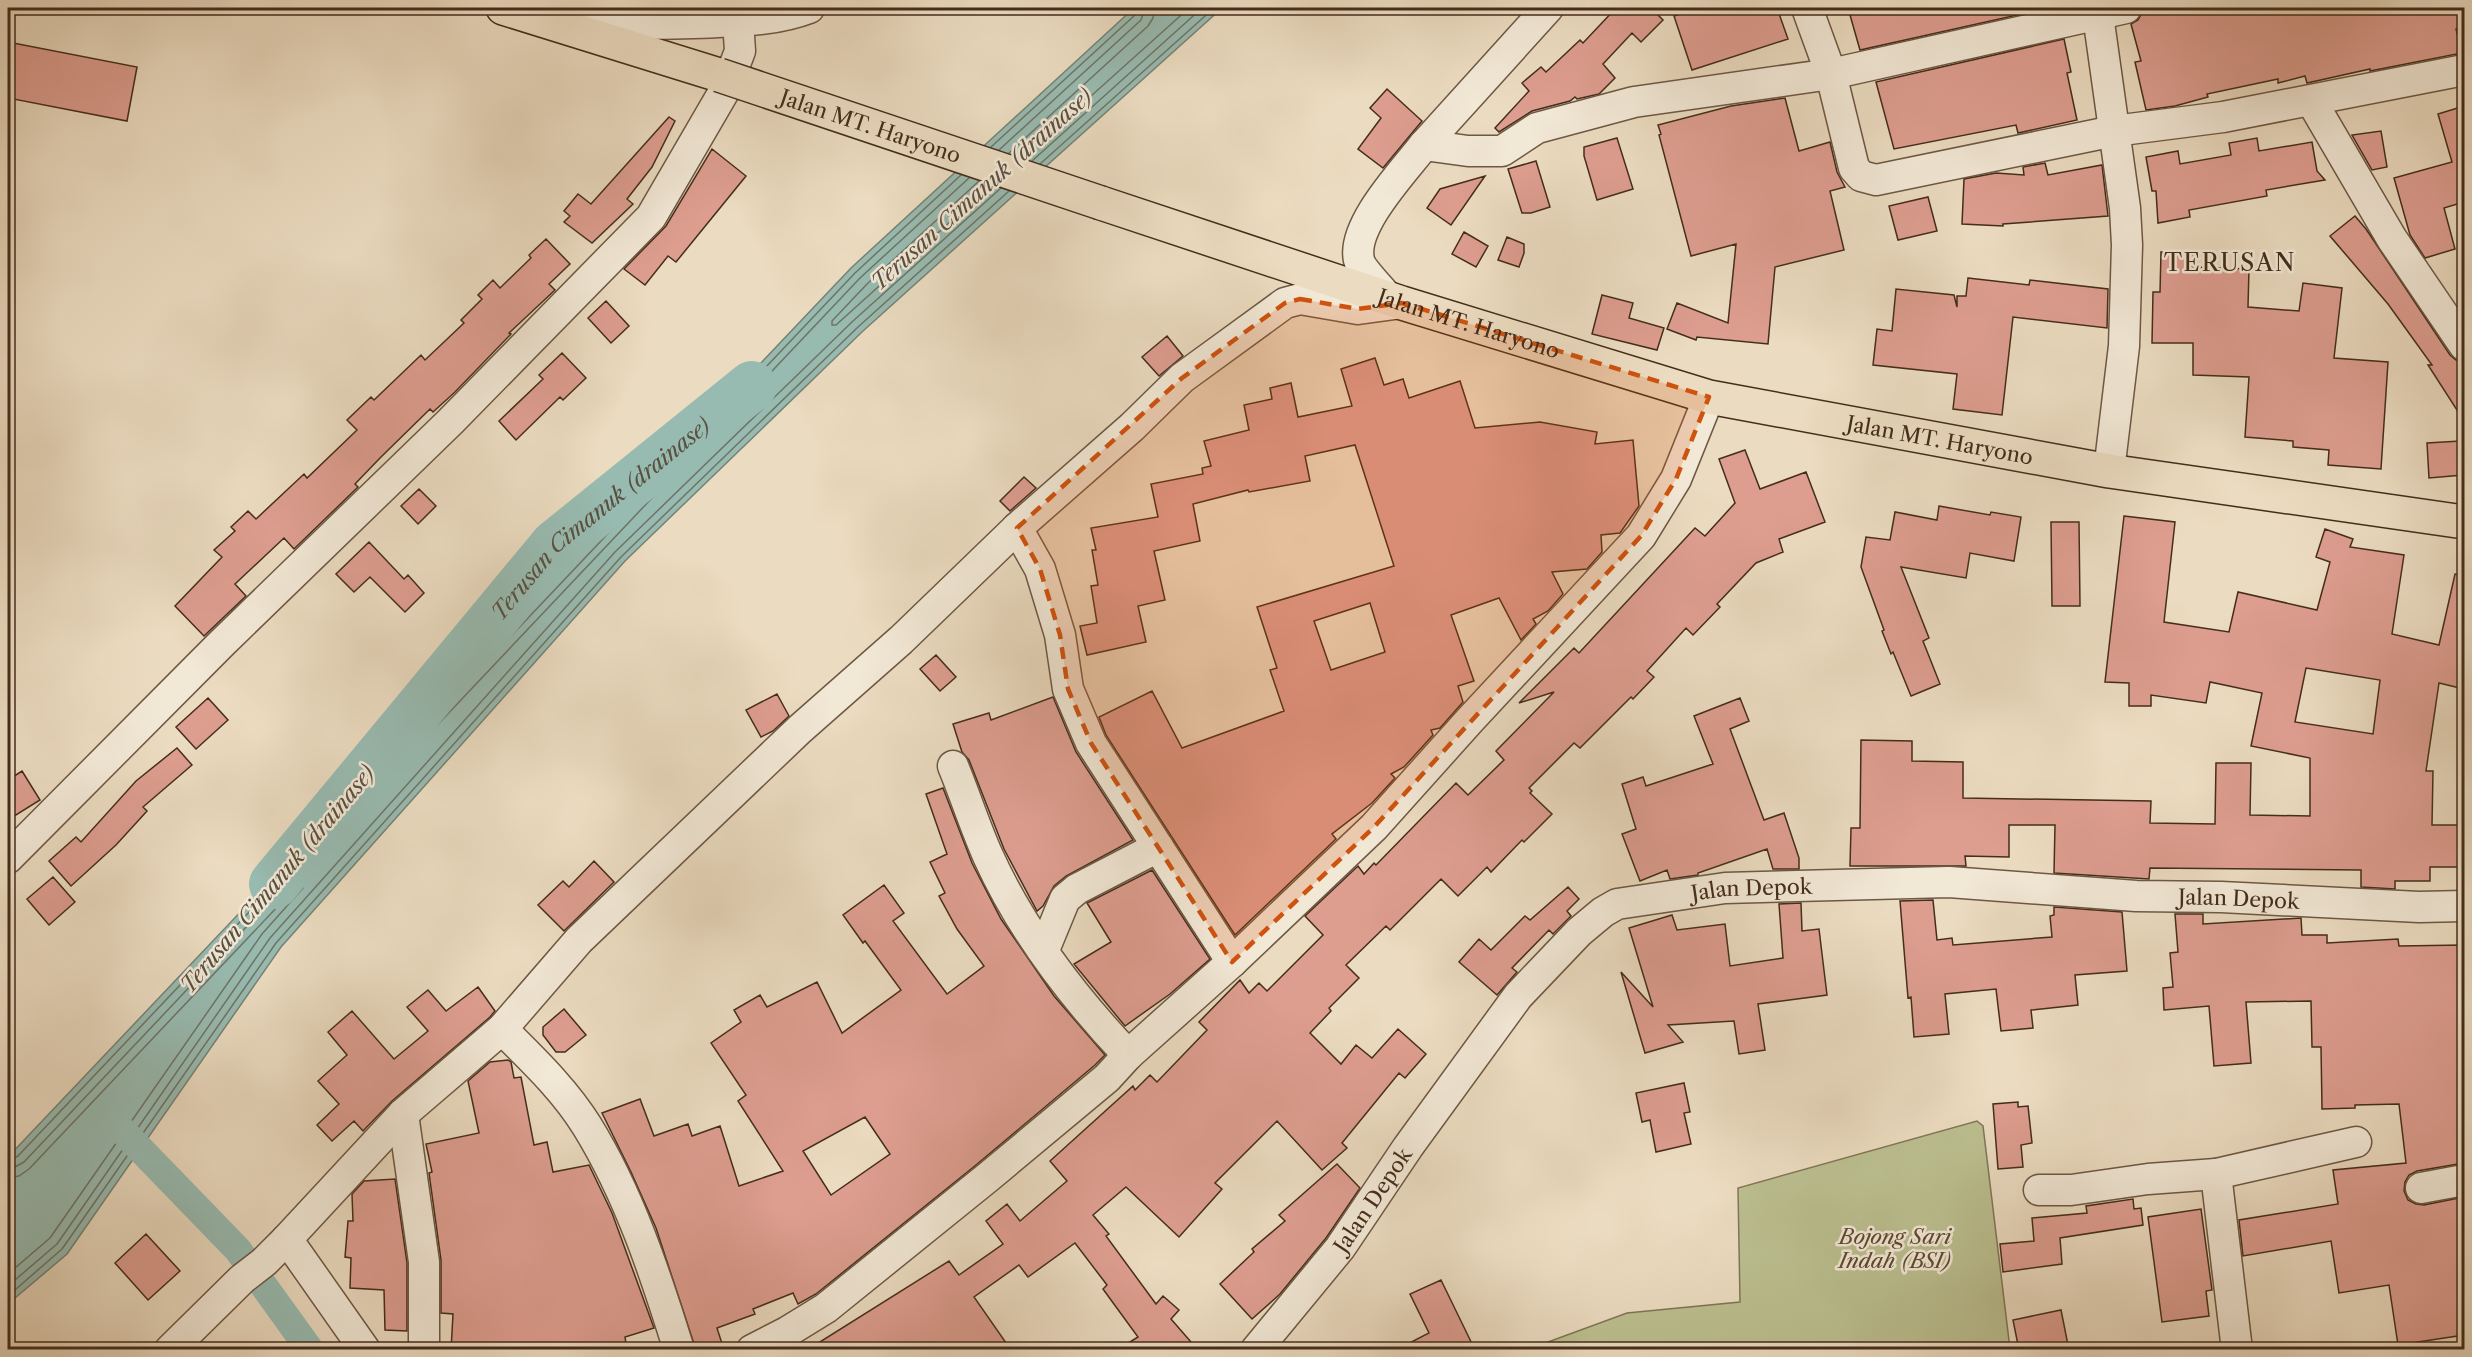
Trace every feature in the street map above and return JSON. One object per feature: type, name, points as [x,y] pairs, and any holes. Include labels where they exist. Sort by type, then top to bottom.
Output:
[{"type":"main road","name":"Jalan MT. Haryono","points":[[503,8],[719,75],[1394,300],[1709,397],[2109,471],[2464,522]]},
{"type":"street","points":[[549,23],[674,25],[738,21],[792,14],[809,8]]},
{"type":"street","points":[[170,1350],[287,1239],[403,1114],[502,1029],[579,940],[800,729],[901,640],[1017,528],[1124,434],[1182,378],[1285,303],[1300,299],[1358,309],[1394,300],[1359,262],[1359,247],[1365,225],[1424,145],[1548,8]]},
{"type":"street","points":[[1807,8],[1831,74],[1854,168],[1868,179],[1876,180],[2114,132],[2312,102],[2464,70]]},
{"type":"street","points":[[1424,145],[1468,152],[1502,152],[1537,128],[1634,102],[1831,74],[2107,9],[2114,132],[2127,245],[2124,346],[2109,471]]},
{"type":"street","points":[[8,858],[222,643],[450,422],[651,217],[726,88],[740,51],[738,21]]},
{"type":"street","points":[[2312,102],[2392,239],[2464,345]]},
{"type":"street","points":[[752,1350],[826,1308],[1107,1078],[1128,1055],[1232,962],[1374,827],[1641,536],[1676,479],[1709,397]]},
{"type":"street","points":[[1017,528],[1040,568],[1060,635],[1068,689],[1091,742],[1232,962]]},
{"type":"street","points":[[953,766],[988,856],[1014,904],[1044,950],[1105,1030],[1128,1055]]},
{"type":"street","points":[[1044,950],[1065,899],[1077,889],[1158,847]]},
{"type":"street","name":"Jalan Depok","points":[[1256,1350],[1340,1248],[1408,1148],[1518,996],[1579,932],[1603,912],[1617,904],[1725,888],[1948,882],[2136,896],[2221,897],[2419,907],[2464,906]]},
{"type":"street","points":[[502,1029],[549,1076],[591,1134],[611,1170],[655,1273],[679,1350]]},
{"type":"street","points":[[403,1114],[424,1262],[424,1350]]},
{"type":"street","points":[[2039,1190],[2071,1190],[2148,1179],[2216,1174],[2356,1142]]},
{"type":"street","points":[[2216,1174],[2237,1350]]},
{"type":"street","points":[[2421,1188],[2464,1180]]},
{"type":"street","points":[[287,1239],[364,1350]]},
{"type":"highlighted area","points":[[1300,299],[1358,309],[1402,303],[1709,397],[1676,479],[1641,536],[1374,827],[1232,962],[1091,743],[1068,689],[1060,635],[1040,569],[1017,528],[1182,378],[1285,303]]},
{"type":"green space","name":"Bojong Sari Indah (BSI)","points":[[1977,1121],[1983,1126],[2010,1349],[1529,1349],[1627,1313],[1740,1302],[1738,1188]]},
{"type":"water","points":[[1134,8],[1222,8],[863,331],[625,561],[281,947],[67,1254],[8,1304],[8,1157],[851,268]]},
{"type":"building","points":[[1616,8],[1651,8],[1663,20],[1641,42],[1632,33],[1603,64],[1615,78],[1599,94],[1577,99],[1575,97],[1570,101],[1532,111],[1499,132],[1495,128],[1529,91],[1522,83],[1541,67],[1546,72],[1580,40],[1583,43]]},
{"type":"building","points":[[1699,8],[1777,8],[1788,39],[1692,70],[1674,16]]},
{"type":"building","points":[[1874,8],[2049,8],[1860,50],[1850,15]]},
{"type":"building","points":[[2158,8],[2464,8],[2464,27],[2456,29],[2462,53],[2307,83],[2305,76],[2278,83],[2278,79],[2207,94],[2208,97],[2175,106],[2146,110],[2135,62],[2141,61],[2131,24],[2138,20],[2143,11]]},
{"type":"building","points":[[2064,39],[2071,72],[2067,73],[2077,120],[2018,133],[2016,125],[1894,149],[1876,82]]},
{"type":"building","points":[[8,42],[137,67],[127,121],[8,98]]},
{"type":"building","points":[[1387,89],[1422,121],[1383,168],[1358,149],[1381,118],[1370,108]]},
{"type":"building","points":[[1785,98],[1799,151],[1830,142],[1837,172],[1845,187],[1830,191],[1844,250],[1775,267],[1768,344],[1697,337],[1696,340],[1667,329],[1677,303],[1728,323],[1736,244],[1691,256],[1658,125],[1731,106]]},
{"type":"building","points":[[2464,106],[2464,202],[2444,208],[2455,249],[2425,258],[2410,235],[2394,178],[2452,162],[2438,114]]},
{"type":"building","points":[[669,117],[675,121],[652,167],[627,199],[633,204],[592,243],[564,222],[570,216],[564,211],[578,194],[591,204]]},
{"type":"building","points":[[2381,131],[2387,167],[2372,170],[2352,135]]},
{"type":"building","points":[[1617,138],[1633,189],[1597,200],[1584,156],[1584,147]]},
{"type":"building","points":[[2257,138],[2259,151],[2312,142],[2317,171],[2325,180],[2266,190],[2267,196],[2189,210],[2190,217],[2158,223],[2156,191],[2152,191],[2146,157],[2178,151],[2180,164],[2231,155],[2229,143]]},
{"type":"building","points":[[712,149],[746,176],[676,262],[668,256],[645,285],[624,269],[666,226]]},
{"type":"building","points":[[1536,161],[1550,207],[1531,213],[1522,213],[1508,169]]},
{"type":"building","points":[[2045,163],[2048,175],[2102,165],[2108,216],[2003,224],[2003,226],[1962,224],[1964,179],[1996,173],[2024,175],[2023,167]]},
{"type":"building","points":[[1485,176],[1451,225],[1427,208],[1440,189]]},
{"type":"building","points":[[1928,197],[1937,231],[1898,240],[1889,206]]},
{"type":"building","points":[[2355,216],[2450,355],[2464,362],[2464,421],[2428,365],[2432,365],[2388,304],[2330,236]]},
{"type":"building","points":[[1464,232],[1488,246],[1476,267],[1452,254]]},
{"type":"building","points":[[1507,237],[1524,244],[1524,253],[1519,267],[1498,260]]},
{"type":"building","points":[[546,239],[570,264],[549,284],[555,290],[509,333],[511,334],[455,392],[433,412],[430,409],[380,458],[355,484],[358,487],[294,549],[284,538],[235,584],[246,596],[204,636],[175,606],[222,557],[214,550],[235,531],[231,527],[248,511],[256,519],[304,474],[307,478],[357,430],[347,420],[371,397],[374,400],[421,355],[425,360],[464,323],[461,320],[482,299],[478,295],[493,280],[500,288],[531,258],[529,255]]},
{"type":"building","points":[[2161,252],[2193,253],[2192,267],[2249,269],[2248,307],[2299,311],[2303,283],[2342,288],[2334,358],[2388,362],[2381,469],[2328,465],[2329,450],[2293,447],[2293,441],[2245,437],[2249,377],[2193,375],[2193,343],[2152,343],[2153,292],[2160,292]]},
{"type":"building","points":[[1968,278],[2029,285],[2030,280],[2108,289],[2107,328],[2013,317],[2002,415],[1953,409],[1957,374],[1873,365],[1877,329],[1892,331],[1896,289],[1954,295],[1957,307],[1957,296],[1966,296]]},
{"type":"building","points":[[1602,295],[1633,303],[1629,318],[1664,328],[1657,350],[1592,334]]},
{"type":"building","points":[[606,301],[629,326],[611,343],[588,318]]},
{"type":"building","points":[[1167,336],[1183,356],[1159,376],[1142,357]]},
{"type":"building","points":[[562,353],[586,378],[563,400],[560,397],[516,440],[499,421],[543,379],[539,375]]},
{"type":"building","points":[[1375,358],[1384,385],[1403,379],[1409,398],[1460,381],[1475,428],[1540,422],[1597,432],[1595,444],[1633,440],[1639,506],[1620,533],[1601,535],[1602,552],[1587,569],[1552,572],[1563,594],[1548,611],[1533,619],[1536,624],[1521,640],[1499,598],[1451,615],[1474,681],[1458,686],[1463,702],[1440,728],[1431,730],[1433,735],[1404,767],[1391,774],[1395,778],[1372,803],[1332,834],[1336,839],[1235,935],[1106,735],[1099,717],[1152,691],[1182,748],[1284,711],[1270,670],[1277,668],[1257,607],[1394,566],[1355,445],[1305,456],[1310,481],[1249,492],[1248,490],[1193,504],[1200,541],[1154,551],[1165,600],[1138,606],[1146,642],[1087,655],[1080,626],[1097,623],[1091,586],[1098,585],[1092,550],[1096,550],[1091,528],[1158,517],[1151,484],[1203,474],[1202,468],[1211,466],[1204,441],[1249,430],[1244,405],[1272,399],[1270,388],[1291,383],[1298,417],[1352,406],[1341,369]],"holes":[[[1370,603],[1385,652],[1331,670],[1314,621]]]},
{"type":"building","points":[[2460,441],[2463,475],[2429,478],[2427,443]]},
{"type":"building","points":[[1745,450],[1760,489],[1806,472],[1825,522],[1779,539],[1783,552],[1756,563],[1717,604],[1720,607],[1693,635],[1686,628],[1647,671],[1654,677],[1633,699],[1631,697],[1580,748],[1574,743],[1529,788],[1532,791],[1530,793],[1552,814],[1524,842],[1522,840],[1491,872],[1487,867],[1458,896],[1441,879],[1390,930],[1386,926],[1346,965],[1359,978],[1329,1008],[1331,1011],[1310,1033],[1341,1064],[1356,1045],[1372,1058],[1398,1029],[1426,1054],[1405,1078],[1399,1073],[1342,1143],[1347,1148],[1322,1170],[1277,1121],[1215,1183],[1222,1189],[1179,1237],[1126,1187],[1093,1215],[1109,1234],[1106,1236],[1156,1304],[1163,1296],[1179,1310],[1171,1319],[1198,1350],[1117,1350],[1138,1337],[1103,1289],[1107,1285],[1075,1243],[1028,1277],[1019,1265],[974,1297],[1011,1350],[807,1350],[949,1261],[959,1275],[1003,1244],[986,1221],[1007,1204],[1020,1221],[1067,1181],[1050,1161],[1133,1086],[1135,1090],[1150,1075],[1157,1082],[1207,1030],[1199,1022],[1240,980],[1249,993],[1259,983],[1267,991],[1323,935],[1305,916],[1358,866],[1364,874],[1374,863],[1376,865],[1456,783],[1468,795],[1504,760],[1496,751],[1554,692],[1519,703],[1574,648],[1579,653],[1695,528],[1705,536],[1735,503],[1719,459]]},
{"type":"building","points":[[1024,477],[1036,488],[1010,511],[1000,501]]},
{"type":"building","points":[[419,489],[436,506],[418,524],[401,506]]},
{"type":"building","points":[[1939,506],[1990,515],[1991,512],[2021,517],[2014,561],[1970,553],[1966,578],[1901,567],[1929,638],[1923,641],[1940,684],[1911,696],[1882,631],[1884,630],[1861,567],[1866,537],[1890,540],[1895,512],[1937,520]]},
{"type":"building","points":[[2124,516],[2175,522],[2164,622],[2229,632],[2238,592],[2317,610],[2330,562],[2316,557],[2325,529],[2353,539],[2350,547],[2404,555],[2392,634],[2439,645],[2455,574],[2464,575],[2464,689],[2439,683],[2426,771],[2433,771],[2432,825],[2464,825],[2464,867],[2430,867],[2430,881],[2395,881],[2395,889],[2361,887],[2361,870],[2150,868],[2149,879],[2054,873],[2055,825],[2009,825],[2009,857],[1965,856],[1966,866],[1850,866],[1851,828],[1860,828],[1861,740],[1912,741],[1912,761],[1963,762],[1963,798],[2151,801],[2150,823],[2215,824],[2216,763],[2251,763],[2250,815],[2310,816],[2310,758],[2251,746],[2262,693],[2210,682],[2206,703],[2151,695],[2151,706],[2129,706],[2129,683],[2105,682]],"holes":[[[2306,668],[2380,680],[2373,734],[2295,722]]]},
{"type":"building","points":[[2051,522],[2079,522],[2080,606],[2052,606]]},
{"type":"building","points":[[369,542],[404,579],[408,575],[424,593],[405,612],[370,577],[354,592],[336,574]]},
{"type":"building","points":[[936,655],[956,677],[940,691],[920,669]]},
{"type":"building","points":[[777,694],[789,716],[773,731],[761,737],[746,710]]},
{"type":"building","points":[[1053,697],[1076,752],[1133,840],[1066,876],[1054,886],[1043,906],[1037,911],[1004,849],[969,760],[962,752],[953,724],[989,713],[991,720]]},
{"type":"building","points":[[208,698],[228,720],[196,749],[176,727]]},
{"type":"building","points":[[1740,698],[1749,721],[1730,729],[1764,820],[1784,813],[1799,858],[1799,869],[1773,869],[1767,849],[1698,873],[1698,875],[1670,879],[1667,870],[1640,881],[1622,834],[1636,829],[1622,784],[1643,777],[1646,786],[1713,764],[1694,716]]},
{"type":"building","points":[[177,748],[192,765],[143,807],[147,811],[116,845],[71,886],[49,861],[76,837],[81,842],[136,781]]},
{"type":"building","points":[[22,771],[40,800],[8,820],[8,780]]},
{"type":"building","points":[[943,788],[972,863],[1001,919],[1054,996],[1105,1055],[976,1165],[816,1294],[798,1304],[793,1293],[753,1309],[755,1314],[717,1328],[724,1350],[696,1350],[656,1228],[602,1113],[640,1099],[654,1136],[688,1124],[692,1136],[720,1126],[739,1186],[783,1171],[738,1101],[746,1095],[711,1043],[741,1022],[734,1010],[760,995],[767,1007],[817,982],[842,1033],[901,990],[843,915],[884,885],[904,913],[893,921],[947,994],[984,966],[957,929],[939,896],[945,893],[930,862],[947,854],[926,794]],"holes":[[[865,1117],[890,1154],[831,1195],[803,1151]]]},
{"type":"building","points":[[594,861],[614,882],[564,931],[538,905],[563,881],[569,887]]},
{"type":"building","points":[[1152,870],[1210,959],[1170,994],[1125,1026],[1074,964],[1111,942],[1087,903]]},
{"type":"building","points":[[53,877],[75,902],[49,925],[27,899]]},
{"type":"building","points":[[1568,887],[1579,899],[1567,911],[1571,916],[1553,934],[1549,930],[1512,968],[1517,972],[1497,995],[1459,962],[1479,939],[1491,950],[1525,916],[1530,920]]},
{"type":"building","points":[[1933,900],[1937,940],[1952,938],[1953,945],[2052,937],[2050,916],[2054,915],[2054,907],[2122,912],[2127,971],[2075,975],[2078,1005],[2031,1010],[2033,1028],[2001,1031],[1996,989],[1945,994],[1949,1034],[1914,1037],[1911,997],[1908,998],[1900,901]]},
{"type":"building","points":[[1801,903],[1802,931],[1819,929],[1827,995],[1758,1004],[1765,1050],[1739,1054],[1734,1021],[1668,1025],[1683,1042],[1645,1053],[1621,972],[1653,1007],[1629,928],[1672,915],[1677,930],[1725,924],[1730,966],[1783,958],[1779,904]]},
{"type":"building","points":[[2175,914],[2203,914],[2203,924],[2301,918],[2302,935],[2327,935],[2327,943],[2398,939],[2399,946],[2464,945],[2464,1163],[2417,1171],[2409,1175],[2404,1191],[2408,1200],[2424,1205],[2464,1197],[2464,1335],[2398,1345],[2389,1285],[2339,1293],[2331,1241],[2243,1256],[2239,1220],[2338,1204],[2333,1170],[2406,1163],[2399,1104],[2355,1105],[2355,1108],[2322,1109],[2321,1047],[2312,1047],[2311,1001],[2246,1002],[2251,1063],[2214,1066],[2209,1006],[2164,1010],[2163,988],[2173,987],[2170,953],[2178,952]]},
{"type":"building","points":[[478,987],[495,1011],[490,1017],[392,1101],[363,1131],[354,1121],[332,1141],[317,1125],[339,1104],[318,1081],[347,1055],[328,1032],[352,1011],[394,1059],[428,1031],[407,1007],[428,990],[446,1011]]},
{"type":"building","points":[[564,1009],[586,1035],[565,1052],[556,1052],[543,1035],[543,1027]]},
{"type":"building","points":[[508,1060],[511,1062],[514,1078],[521,1077],[534,1145],[547,1142],[553,1172],[589,1165],[612,1213],[654,1328],[625,1337],[627,1350],[451,1350],[453,1314],[441,1313],[441,1260],[429,1173],[432,1172],[426,1144],[479,1133],[468,1081],[490,1062]]},
{"type":"building","points":[[1684,1083],[1690,1112],[1684,1113],[1691,1144],[1656,1152],[1650,1120],[1642,1122],[1636,1093]]},
{"type":"building","points":[[2018,1102],[2018,1107],[2028,1106],[2032,1143],[2021,1145],[2023,1167],[1998,1169],[1993,1104]]},
{"type":"building","points":[[1337,1164],[1360,1188],[1326,1238],[1280,1294],[1252,1319],[1220,1284],[1254,1252],[1252,1249],[1285,1221],[1279,1215]]},
{"type":"building","points":[[395,1179],[407,1263],[407,1331],[385,1330],[384,1290],[350,1288],[351,1258],[345,1257],[348,1221],[353,1221],[352,1194],[364,1181]]},
{"type":"building","points":[[2133,1199],[2134,1209],[2141,1208],[2143,1225],[2060,1238],[2062,1264],[2003,1272],[2000,1244],[2034,1241],[2032,1218],[2087,1213],[2086,1206]]},
{"type":"building","points":[[2201,1209],[2212,1290],[2206,1291],[2209,1316],[2162,1322],[2148,1217]]},
{"type":"building","points":[[146,1234],[180,1271],[148,1300],[115,1263]]},
{"type":"building","points":[[1441,1280],[1475,1350],[1396,1350],[1429,1333],[1410,1294]]},
{"type":"building","points":[[2061,1310],[2069,1350],[2019,1350],[2013,1320]]},
{"type":"waterway","name":"Terusan Cimanuk (drainase)","points":[[274,884],[555,545],[752,386]]},
{"type":"waterway","points":[[114,1122],[238,1250],[310,1350]]},
{"type":"district","name":"TERUSAN","points":[[2230,262]]}]
